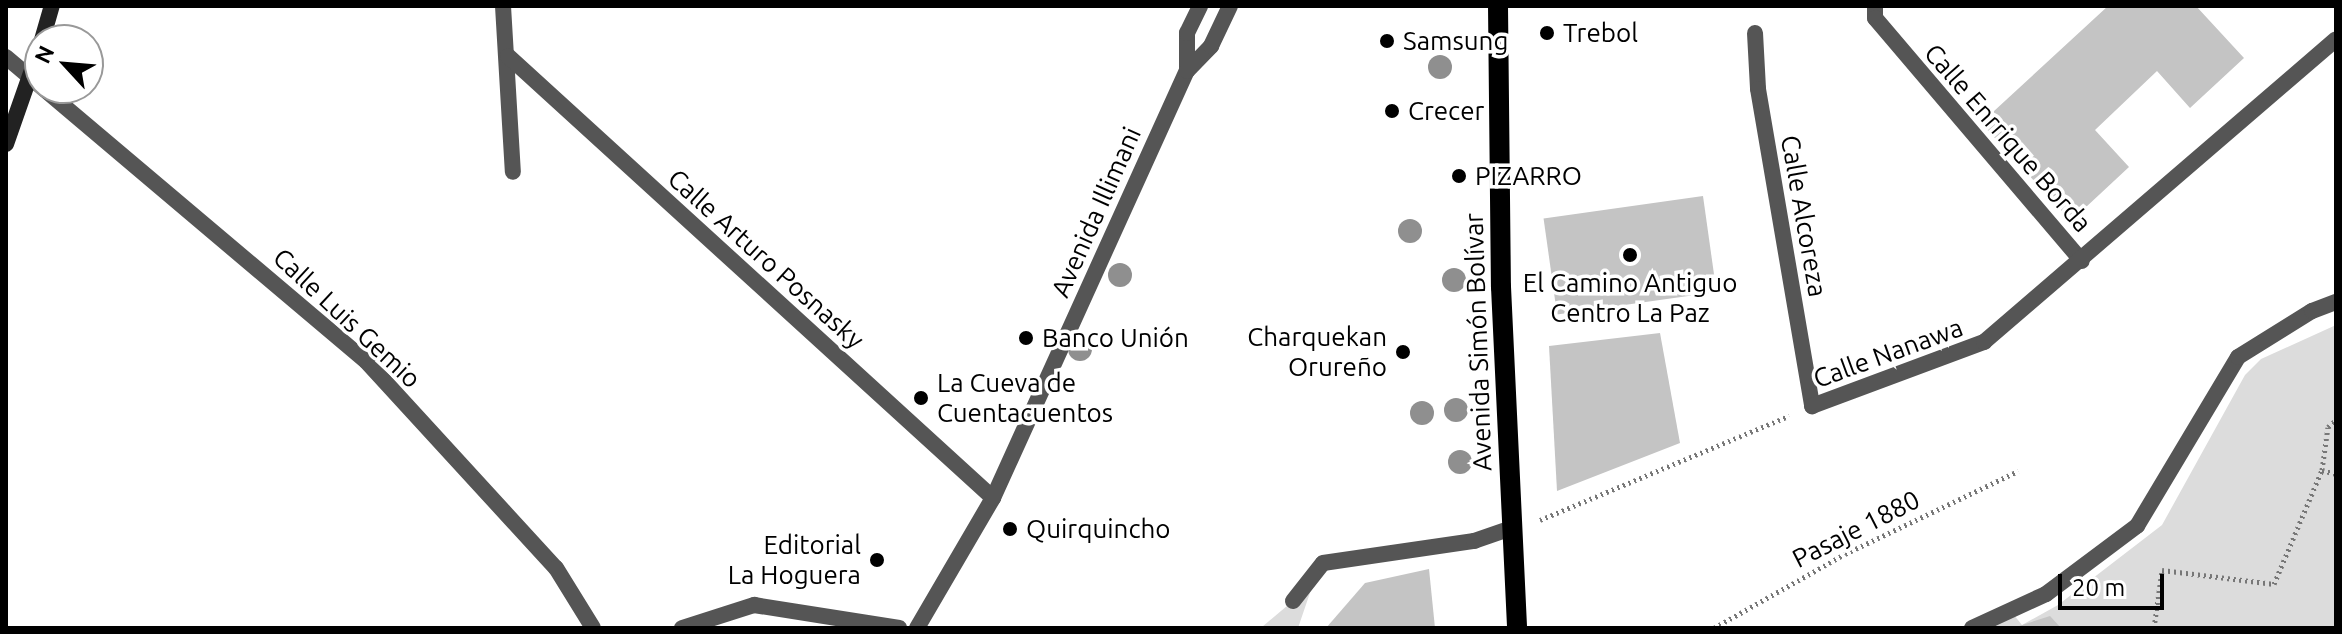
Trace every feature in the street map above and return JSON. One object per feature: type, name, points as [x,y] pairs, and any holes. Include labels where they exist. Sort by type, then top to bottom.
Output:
[{"type":"main road","name":"Avenida Simón Bolívar","points":[[1498,6],[1501,287],[1517,628]]},
{"type":"main road","points":[[6,144],[24,96]]},
{"type":"street","points":[[503,6],[513,172]]},
{"type":"street","name":"Avenida Illimani","points":[[1187,71],[1187,33],[1200,6]]},
{"type":"street","name":"Avenida Illimani","points":[[917,628],[993,498],[1187,71],[1211,46],[1230,6]]},
{"type":"street","name":"Calle Enrrique Borda","points":[[1875,6],[1875,18],[2082,261]]},
{"type":"street","name":"Calle Alcoreza","points":[[1755,33],[1758,89],[1812,406]]},
{"type":"street","name":"Calle Nanawa","points":[[1812,406],[1984,342],[2082,261],[2336,39]]},
{"type":"street","name":"Calle Arturo Posnasky","points":[[508,56],[993,498]]},
{"type":"street","name":"Calle Luis Gemio","points":[[6,57],[24,74]]},
{"type":"street","name":"Calle Luis Gemio","points":[[59,104],[366,361],[556,568],[593,628]]},
{"type":"street","points":[[1972,628],[2046,594],[2137,526],[2238,357],[2312,311],[2336,302]]},
{"type":"street","points":[[1293,601],[1323,563],[1474,541],[1511,528]]},
{"type":"street","points":[[682,628],[754,605],[899,628]]},
{"type":"path","name":"Calle Nanawa","points":[[1511,528],[1812,406]]},
{"type":"path","points":[[2154,628],[2162,570],[2274,584],[2322,470],[2328,427],[2336,420]]},
{"type":"path","points":[[2322,470],[2336,474]]},
{"type":"path","name":"Pasaje 1880","points":[[1714,628],[1845,554],[2018,471]]},
{"type":"shaded area","points":[[2336,325],[2336,628],[1989,628],[2014,615],[2022,625],[2058,605],[2162,525],[2245,375],[2261,359]]},
{"type":"shaded area","points":[[1313,584],[1298,628],[1259,628],[1262,627]]},
{"type":"building","points":[[2108,6],[2196,6],[2244,58],[2190,108],[2157,71],[2095,130],[2129,167],[2071,221],[1981,123]]},
{"type":"building","name":"El Camino Antiguo Centro La Paz","points":[[1703,196],[1716,292],[1557,314],[1544,218]]},
{"type":"building","points":[[1660,333],[1680,443],[1557,491],[1549,346]]},
{"type":"building","points":[[1429,569],[1435,628],[1326,628],[1365,583]]},
{"type":"building","points":[[2050,616],[2061,628],[2016,628],[2016,627]]},
{"type":"place","name":"Trebol","points":[[1547,33]]},
{"type":"place","name":"Samsung","points":[[1387,41]]},
{"type":"place","name":"Crecer","points":[[1392,111]]},
{"type":"place","name":"PIZARRO","points":[[1459,176]]},
{"type":"place","name":"El Camino Antiguo Centro La Paz","points":[[1630,255]]},
{"type":"place","name":"Banco Unión","points":[[1026,338]]},
{"type":"place","name":"Charquekan Orureño","points":[[1403,352]]},
{"type":"place","name":"La Cueva de Cuentacuentos","points":[[921,398]]},
{"type":"place","name":"Quirquincho","points":[[1010,529]]},
{"type":"place","name":"Editorial La Hoguera","points":[[877,560]]}]
